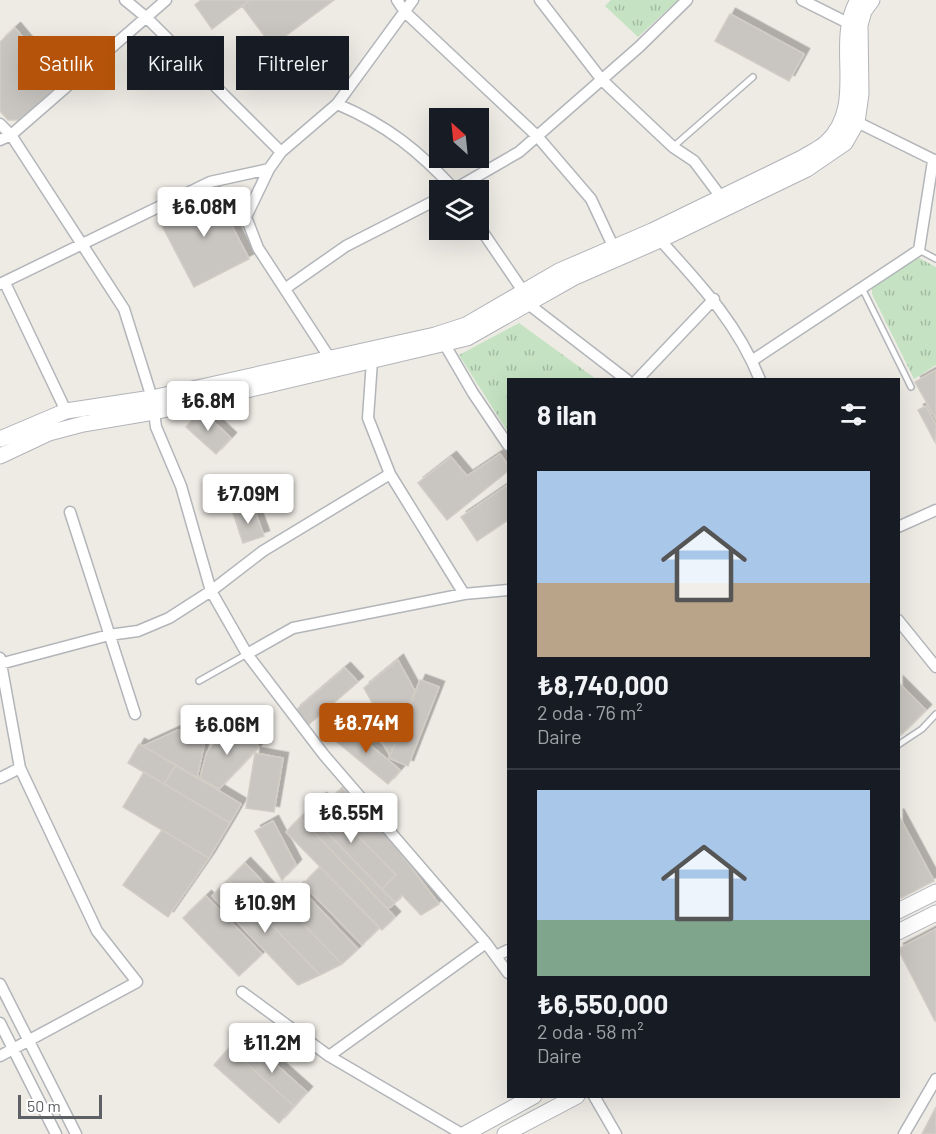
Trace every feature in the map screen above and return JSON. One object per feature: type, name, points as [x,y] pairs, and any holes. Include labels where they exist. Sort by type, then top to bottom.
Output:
[{"type":"street","points":[[125,0],[147,18],[280,152]]},
{"type":"street","points":[[0,140],[11,135],[166,0]]},
{"type":"street","points":[[397,0],[405,12],[537,136],[591,200],[613,246]]},
{"type":"street","points":[[329,357],[258,248],[246,217],[280,152],[337,104],[413,0]]},
{"type":"street","points":[[540,0],[602,80],[673,147],[694,160],[721,197]]},
{"type":"street","points":[[471,180],[519,152],[602,80],[687,0]]},
{"type":"street","points":[[802,0],[848,23]]},
{"type":"street","points":[[0,456],[49,433],[329,357],[435,335],[466,325],[807,168],[845,143],[850,119],[848,23],[858,0]]},
{"type":"street","points":[[0,439],[66,411],[153,405],[445,345],[488,328],[559,271],[613,246],[656,236],[721,197],[802,158],[825,143],[850,119],[861,94],[860,25],[864,11],[872,0]]},
{"type":"street","points":[[337,104],[367,116],[407,142],[444,180]]},
{"type":"street","points":[[753,360],[863,290],[919,250],[935,161],[850,119]]},
{"type":"street","points":[[0,124],[11,135],[124,309],[153,405],[156,427],[181,486],[211,591],[247,654],[324,755],[486,943],[507,972]]},
{"type":"street","points":[[66,411],[2,283],[210,182],[270,169]]},
{"type":"street","points":[[286,288],[346,246],[429,204]]},
{"type":"street","points":[[656,236],[714,299],[736,330],[753,360],[759,378]]},
{"type":"street","points":[[488,240],[525,297],[625,378]]},
{"type":"street","points":[[640,378],[714,299]]},
{"type":"street","points":[[445,345],[473,393],[507,444]]},
{"type":"street","points":[[372,361],[368,418],[390,474],[464,594]]},
{"type":"street","points":[[0,1056],[137,982],[97,931],[20,768],[1,662],[109,635],[138,631],[169,618],[211,591],[263,551],[390,474]]},
{"type":"street","points":[[900,526],[936,510]]},
{"type":"street","points":[[70,512],[135,714]]},
{"type":"street","points":[[247,654],[293,628],[464,594],[507,590]]},
{"type":"street","points":[[900,622],[936,667]]},
{"type":"street","points":[[0,778],[20,768]]},
{"type":"street","points":[[900,910],[936,892]]},
{"type":"street","points":[[900,931],[936,913]]},
{"type":"street","points":[[329,1056],[486,943]]},
{"type":"street","points":[[496,956],[507,950]]},
{"type":"street","points":[[0,984],[76,1134]]},
{"type":"street","points":[[242,992],[329,1056],[464,1134],[530,1098]]},
{"type":"street","points":[[0,1023],[56,1134]]},
{"type":"street","points":[[904,1134],[936,1079]]},
{"type":"street","points":[[505,1134],[573,1098]]},
{"type":"street","points":[[595,1098],[615,1134]]},
{"type":"lane","points":[[673,147],[753,77]]},
{"type":"lane","points":[[919,250],[936,259]]},
{"type":"lane","points":[[863,290],[911,387]]},
{"type":"lane","points":[[199,681],[247,654]]},
{"type":"lane","points":[[900,744],[922,729],[936,714]]},
{"type":"green space","points":[[611,0],[678,0],[638,37],[605,6]]},
{"type":"green space","points":[[917,257],[936,267],[936,365],[914,379],[872,294],[872,288]]},
{"type":"green space","points":[[519,323],[595,378],[507,378],[507,430],[459,355]]},
{"type":"building","points":[[201,0],[250,0],[212,29],[195,5]]},
{"type":"building","points":[[250,0],[334,0],[285,36],[264,36],[242,6]]},
{"type":"building","points":[[730,14],[804,54],[789,81],[715,41]]},
{"type":"building","points":[[15,28],[22,36],[18,36],[18,90],[53,90],[19,120],[8,120],[0,111],[0,42]]},
{"type":"building","points":[[213,189],[249,259],[194,287],[158,218]]},
{"type":"building","points":[[936,370],[936,419],[915,382]]},
{"type":"building","points":[[926,406],[936,425],[935,442],[918,410]]},
{"type":"building","points":[[201,410],[231,438],[216,454],[186,427]]},
{"type":"building","points":[[500,454],[507,464],[507,472],[447,520],[418,483],[451,457],[467,476]]},
{"type":"building","points":[[507,486],[507,521],[477,541],[461,517]]},
{"type":"building","points":[[253,506],[264,536],[243,543],[233,513]]},
{"type":"building","points":[[398,660],[415,691],[390,756],[373,725],[380,717],[364,688]]},
{"type":"building","points":[[345,668],[358,682],[308,725],[295,711]]},
{"type":"building","points":[[420,680],[439,687],[408,766],[389,758]]},
{"type":"building","points":[[900,684],[926,710],[900,734]]},
{"type":"building","points":[[234,723],[259,747],[219,789],[200,778],[207,752]]},
{"type":"building","points":[[344,723],[400,770],[388,784],[332,738]]},
{"type":"building","points":[[178,730],[204,745],[197,778],[143,746]]},
{"type":"building","points":[[139,744],[176,765],[164,784],[128,763]]},
{"type":"building","points":[[255,753],[283,758],[274,812],[246,808]]},
{"type":"building","points":[[176,765],[241,804],[230,823],[164,784]]},
{"type":"building","points":[[144,772],[230,823],[209,858],[123,807]]},
{"type":"building","points":[[343,788],[379,825],[439,904],[421,915],[402,895],[395,902],[382,889],[396,875],[326,803]]},
{"type":"building","points":[[321,798],[396,875],[382,889],[307,812]]},
{"type":"building","points":[[307,812],[395,903],[388,909],[300,818]]},
{"type":"building","points":[[300,818],[395,917],[382,930],[286,832]]},
{"type":"building","points":[[900,818],[934,881],[901,898],[900,896]]},
{"type":"building","points":[[273,821],[296,865],[282,880],[255,831]]},
{"type":"building","points":[[162,830],[209,858],[168,917],[123,885]]},
{"type":"building","points":[[245,863],[342,964],[320,975],[228,880]]},
{"type":"building","points":[[320,867],[379,928],[362,945],[303,884]]},
{"type":"building","points":[[228,880],[320,975],[298,985],[212,896]]},
{"type":"building","points":[[299,887],[358,949],[342,964],[283,903]]},
{"type":"building","points":[[206,896],[262,954],[239,976],[183,918]]},
{"type":"building","points":[[936,929],[936,1021],[900,953],[900,948]]},
{"type":"building","points":[[251,1042],[307,1092],[294,1106],[238,1056]]},
{"type":"building","points":[[229,1048],[294,1106],[279,1123],[214,1065]]},
{"type":"building","points":[[936,1107],[936,1134],[922,1134]]}]
